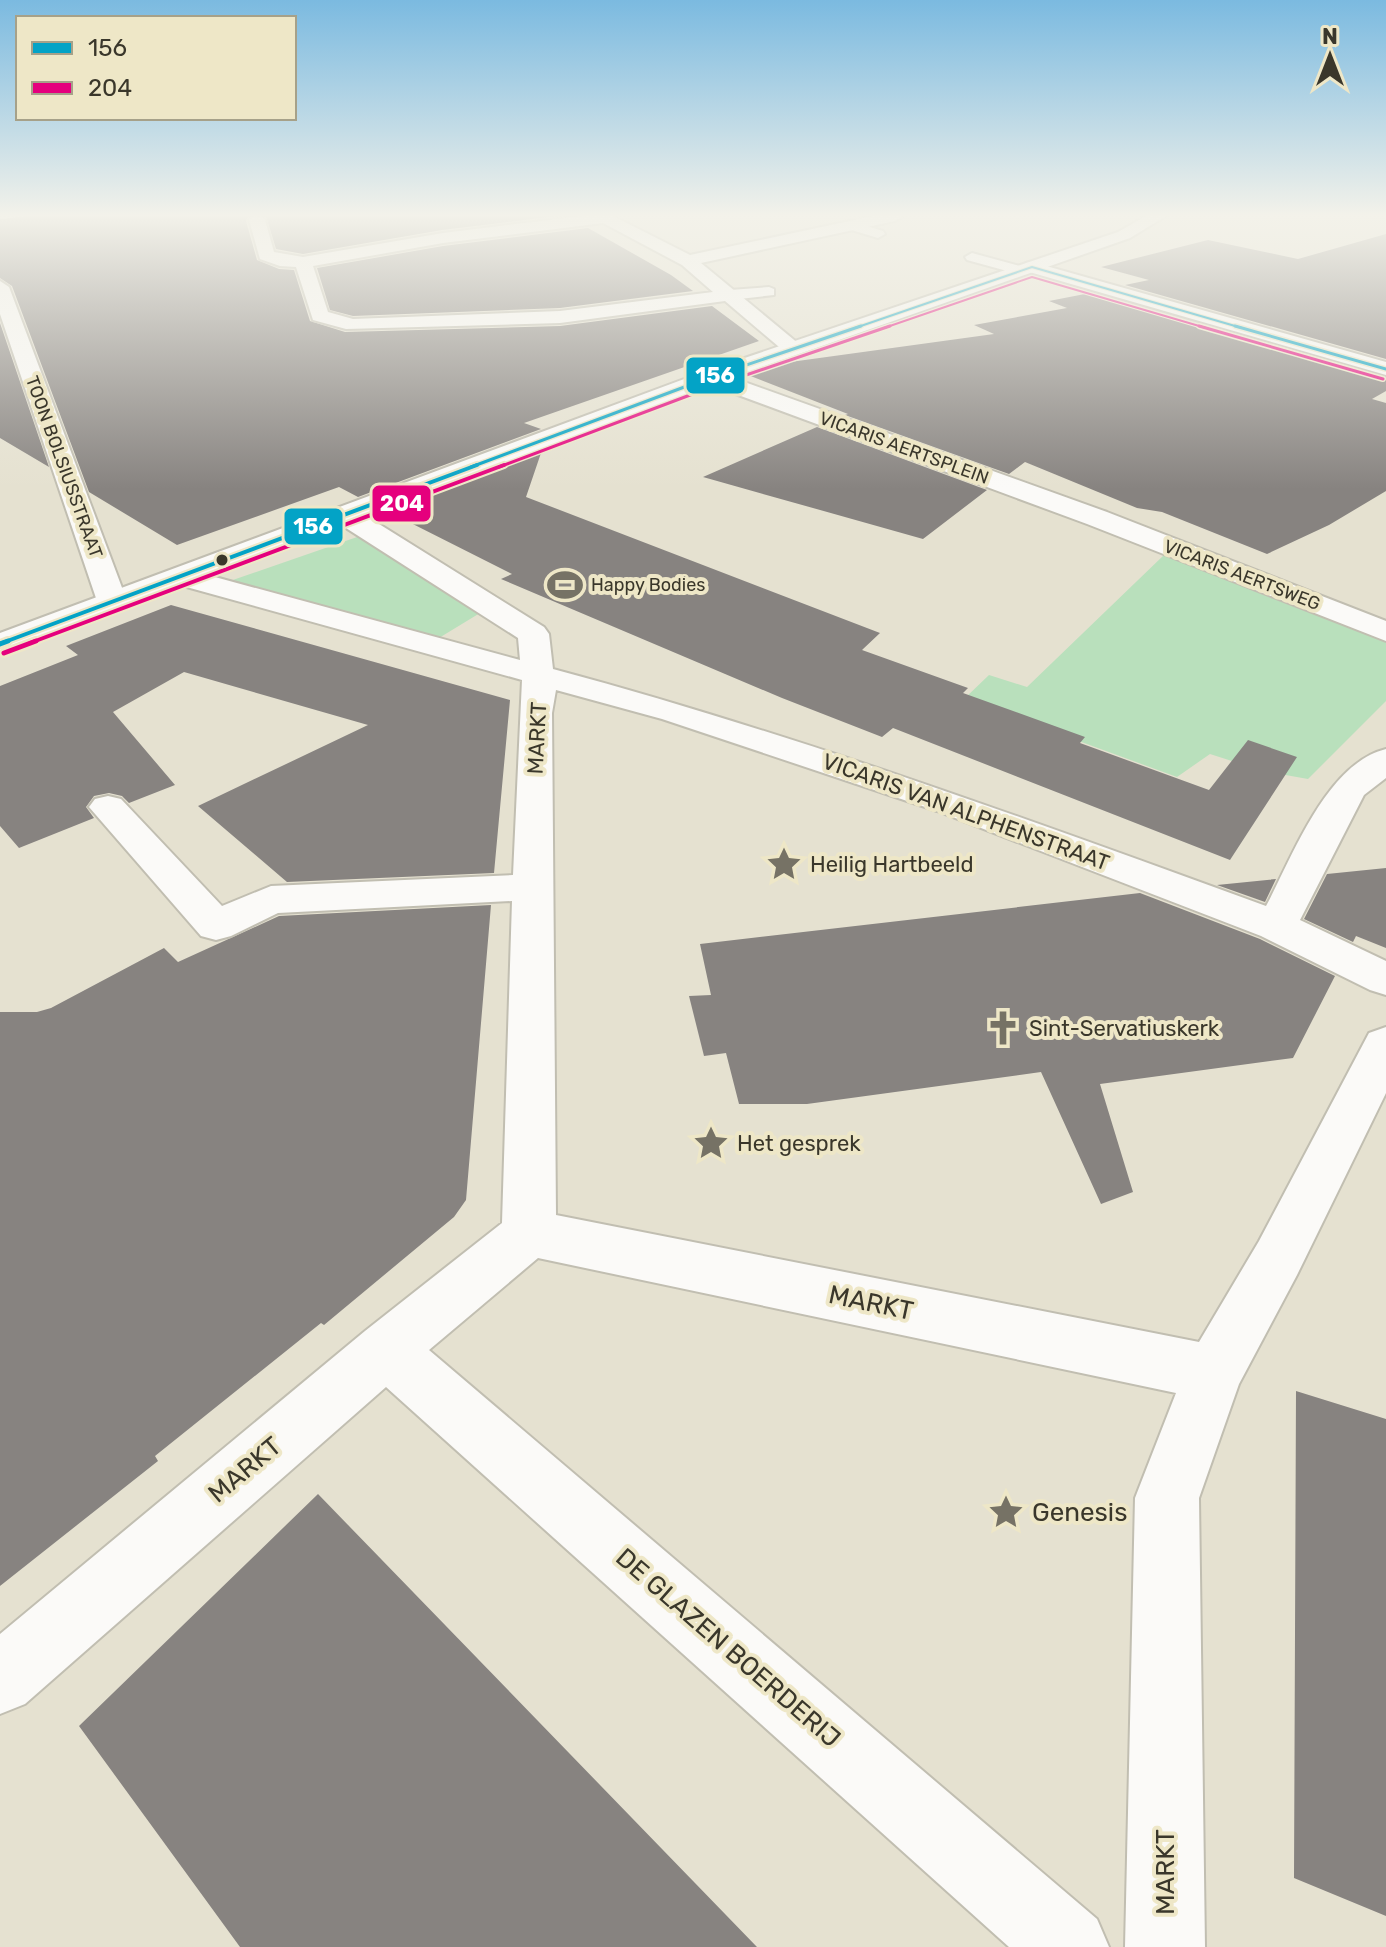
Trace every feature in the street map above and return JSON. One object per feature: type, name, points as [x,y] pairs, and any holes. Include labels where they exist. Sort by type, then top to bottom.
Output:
[{"type":"street","name":"TOON BOLSIUSSTRAAT","points":[[7,307],[112,601]]},
{"type":"street","points":[[317,307],[320,316],[353,325],[560,317],[638,307]]},
{"type":"street","points":[[744,307],[792,348]]},
{"type":"street","points":[[0,644],[711,377],[914,307]]},
{"type":"street","points":[[1163,307],[1386,369]]},
{"type":"street","name":"VICARIS AERTSPLEIN","points":[[711,377],[1097,518]]},
{"type":"street","points":[[345,515],[533,634],[536,676]]},
{"type":"street","name":"VICARIS AERTSWEG","points":[[1097,518],[1386,632]]},
{"type":"street","name":"VICARIS VAN ALPHENSTRAAT","points":[[182,577],[674,712],[950,803],[1276,926],[1386,979]]},
{"type":"street","name":"MARKT","points":[[529,1233],[535,713],[540,698],[536,676]]},
{"type":"street","points":[[1276,926],[1348,789],[1386,760]]},
{"type":"street","points":[[108,807],[216,926],[271,900],[533,887]]},
{"type":"street","name":"MARKT","points":[[1165,1947],[1167,1498],[1213,1373],[1278,1258],[1386,1045]]},
{"type":"street","name":"MARKT","points":[[0,1679],[386,1350],[529,1233]]},
{"type":"street","name":"MARKT","points":[[529,1233],[1213,1373]]},
{"type":"street","name":"DE GLAZEN BOERDERIJ","points":[[386,1350],[1069,1947]]},
{"type":"green space","points":[[360,536],[480,613],[434,641],[227,582]]},
{"type":"green space","points":[[1164,555],[1386,642],[1386,701],[1308,779],[1263,771],[1210,754],[1177,777],[964,699],[989,675],[1027,687]]},
{"type":"building","points":[[20,307],[306,307],[310,321],[345,332],[560,326],[713,307],[759,341],[524,423],[541,429],[358,497],[339,487],[177,545],[89,492]]},
{"type":"building","points":[[329,307],[569,307],[353,316],[330,310]]},
{"type":"building","points":[[1064,307],[1138,307],[1386,378],[1386,391],[1372,399],[1386,403],[1386,491],[1329,525],[1267,554],[1162,512],[1137,508],[1025,462],[1009,474],[845,415],[848,414],[748,375],[783,363],[994,334],[974,325],[1067,308]]},
{"type":"building","points":[[1202,307],[1386,307],[1386,359]]},
{"type":"building","points":[[0,323],[49,467],[0,438]]},
{"type":"building","points":[[817,427],[987,490],[923,539],[703,477]]},
{"type":"building","points":[[541,453],[526,497],[880,633],[862,650],[968,688],[963,693],[1085,737],[1080,743],[1209,790],[1248,740],[1297,757],[1230,860],[893,728],[882,737],[782,698],[501,579],[512,574],[387,511]]},
{"type":"building","points":[[171,605],[510,700],[494,873],[287,882],[198,806],[368,725],[184,672],[113,712],[175,785],[129,803],[122,796],[109,793],[94,796],[86,807],[94,818],[19,848],[0,826],[0,686],[78,655],[66,646]]},
{"type":"building","points":[[1386,868],[1386,948],[1356,936],[1353,942],[1304,919],[1327,874]]},
{"type":"building","points":[[1276,879],[1265,902],[1217,885]]},
{"type":"building","name":"Sint-Servatiuskerk","points":[[1140,893],[1260,939],[1335,976],[1293,1058],[1100,1084],[1133,1192],[1101,1204],[1041,1072],[807,1104],[739,1104],[726,1053],[704,1056],[689,996],[711,995],[700,944]]},
{"type":"building","points":[[491,905],[466,1200],[454,1217],[324,1325],[321,1323],[155,1456],[158,1461],[0,1586],[0,1012],[37,1012],[51,1008],[164,948],[178,962],[279,916]]},
{"type":"building","points":[[1296,1391],[1386,1419],[1386,1916],[1294,1878]]},
{"type":"building","points":[[318,1494],[757,1947],[240,1947],[79,1726]]},
{"type":"transit line","name":"156","points":[[0,644],[711,377],[916,307]]},
{"type":"transit line","name":"204","points":[[4,653],[714,386],[945,307]]},
{"type":"transit line","name":"204","points":[[1135,307],[1383,379]]},
{"type":"transit line","name":"156","points":[[1170,307],[1386,369]]},
{"type":"place","name":"Happy Bodies","points":[[565,585]]},
{"type":"place","name":"Heilig Hartbeeld","points":[[784,864]]},
{"type":"place","name":"Sint-Servatiuskerk","points":[[1003,1028]]},
{"type":"place","name":"Het gesprek","points":[[711,1143]]},
{"type":"place","name":"Genesis","points":[[1006,1512]]}]
